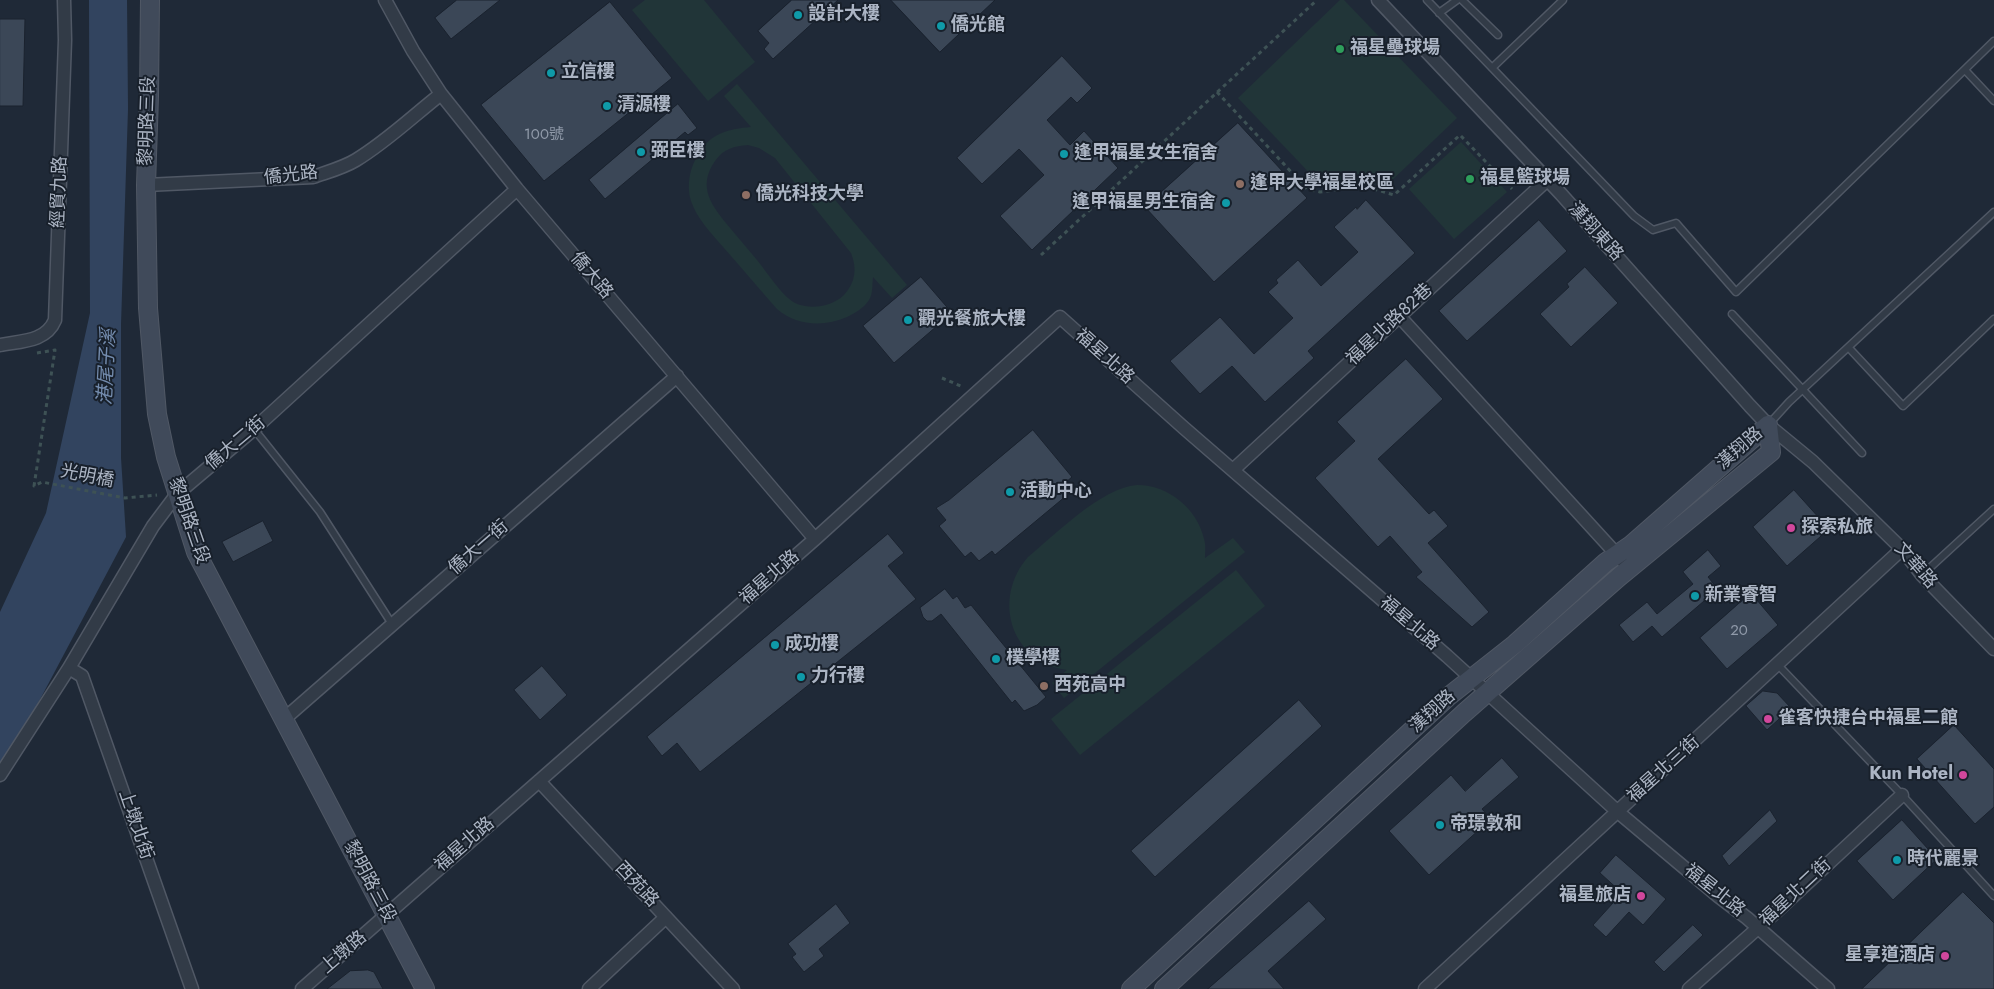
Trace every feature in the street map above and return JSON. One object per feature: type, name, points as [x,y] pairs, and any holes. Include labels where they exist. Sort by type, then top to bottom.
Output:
[{"type":"street","name":"經貿九路","points":[[0,344],[38,338],[52,329],[55,320],[65,40],[64,0]]},
{"type":"street","name":"黎明路三段","points":[[150,0],[146,185],[148,308],[156,414],[166,457],[196,552],[282,720],[425,989]]},
{"type":"street","name":"僑大路","points":[[385,0],[413,51],[441,94],[517,189],[815,539]]},
{"type":"street","name":"漢翔東路","points":[[1378,0],[1547,180],[1768,425]]},
{"type":"street","name":"僑光路","points":[[146,185],[312,176],[332,170],[354,161],[380,144],[441,94]]},
{"type":"street","name":"福星北路82巷","points":[[1233,470],[1547,180]]},
{"type":"street","name":"僑大二街","points":[[0,775],[69,668],[153,526],[177,494],[254,430],[517,189]]},
{"type":"street","name":"福星北路","points":[[386,916],[408,894],[815,539],[1060,317],[1088,344],[1471,678],[1618,812],[1758,928],[1828,989]]},
{"type":"street","points":[[1400,317],[1630,569]]},
{"type":"street","name":"僑大一街","points":[[282,720],[677,376]]},
{"type":"street","name":"文華路","points":[[1768,425],[1813,462],[1902,549],[1922,575],[1994,649]]},
{"type":"street","name":"漢翔路","points":[[1131,989],[1442,703],[1515,644],[1617,554],[1632,545],[1768,425]]},
{"type":"street","name":"漢翔路","points":[[1164,989],[1458,718],[1488,694],[1630,569],[1771,452],[1768,425]]},
{"type":"street","name":"福星北三街","points":[[1425,989],[1902,549]]},
{"type":"street","name":"上墩北街","points":[[69,668],[82,676],[192,989]]},
{"type":"street","name":"西苑路","points":[[539,781],[733,989]]},
{"type":"street","name":"福星北二街","points":[[1689,989],[1902,795]]},
{"type":"street","name":"上墩路","points":[[302,989],[386,916]]},
{"type":"street","points":[[589,989],[666,918]]},
{"type":"lane","points":[[1427,0],[1634,216],[1653,230],[1676,223],[1736,292],[1992,46]]},
{"type":"lane","points":[[1439,13],[1457,0]]},
{"type":"lane","points":[[1462,0],[1498,35]]},
{"type":"lane","points":[[1492,68],[1563,0]]},
{"type":"lane","points":[[1965,70],[1994,101]]},
{"type":"lane","points":[[1768,425],[1994,212]]},
{"type":"lane","points":[[1732,314],[1862,454]]},
{"type":"lane","points":[[1849,348],[1903,406],[1994,319]]},
{"type":"lane","points":[[254,430],[320,512],[392,624]]},
{"type":"lane","points":[[1922,575],[1994,509]]},
{"type":"lane","points":[[1778,665],[1902,795],[1994,896]]},
{"type":"path","points":[[1041,255],[1317,0]]},
{"type":"path","points":[[1217,92],[1307,189],[1320,192],[1364,186],[1394,195],[1460,135],[1512,190]]},
{"type":"path","name":"光明橋","points":[[28,355],[56,350],[34,486],[42,482],[126,498],[157,495]]},
{"type":"path","points":[[942,378],[978,392]]},
{"type":"green space","points":[[645,0],[704,0],[755,62],[708,101],[632,10]]},
{"type":"green space","name":"福星壘球場","points":[[1340,0],[1344,0],[1457,118],[1386,186],[1353,180],[1338,180],[1320,184],[1238,98]]},
{"type":"green space","points":[[737,84],[907,285],[892,298],[873,277],[871,295],[865,305],[847,317],[829,322],[802,322],[785,315],[777,309],[705,226],[691,201],[689,189],[691,170],[704,146],[721,133],[751,127],[724,96]],"holes":[[[748,145],[759,148],[775,158],[851,253],[855,269],[851,285],[844,295],[827,305],[814,307],[801,305],[790,300],[774,283],[724,220],[709,197],[707,189],[709,171],[718,157],[725,151],[738,146]]]},
{"type":"green space","points":[[1461,142],[1507,192],[1454,239],[1409,189]]},
{"type":"green space","points":[[1137,485],[1160,489],[1180,500],[1188,508],[1200,528],[1205,544],[1205,558],[1233,538],[1245,552],[1064,698],[1052,683],[1067,670],[1047,665],[1032,655],[1020,642],[1013,626],[1009,609],[1011,591],[1017,573],[1028,557],[1094,503],[1123,488]]},
{"type":"green space","points":[[1236,570],[1265,606],[1080,755],[1051,719]]},
{"type":"water","name":"港尾子溪","points":[[89,0],[127,0],[128,109],[121,324],[121,458],[126,537],[0,775],[0,612],[46,513],[90,313]]},
{"type":"building","points":[[457,0],[500,0],[451,39],[435,18]]},
{"type":"building","name":"設計大樓","points":[[792,0],[838,0],[773,59],[764,49],[769,43],[758,31]]},
{"type":"building","name":"僑光館","points":[[891,0],[995,0],[940,52]]},
{"type":"building","points":[[610,2],[672,78],[544,181],[481,105]]},
{"type":"building","points":[[0,19],[25,19],[23,106],[0,106]]},
{"type":"building","name":"逢甲福星女生宿舍","points":[[1062,56],[1092,88],[1077,103],[1071,97],[1047,120],[1070,145],[1084,131],[1118,168],[1032,250],[1000,216],[1044,175],[1019,149],[982,184],[957,158]]},
{"type":"building","name":"弼臣樓","points":[[678,104],[697,128],[688,135],[685,132],[605,199],[589,180]]},
{"type":"building","name":"逢甲福星男生宿舍","points":[[1238,123],[1307,198],[1214,282],[1145,207]]},
{"type":"building","points":[[1366,200],[1415,253],[1308,351],[1314,358],[1265,402],[1232,366],[1200,394],[1170,361],[1220,317],[1254,354],[1293,318],[1268,292],[1278,283],[1276,280],[1298,260],[1321,286],[1358,252],[1334,227]]},
{"type":"building","points":[[1539,220],[1567,251],[1467,341],[1439,311]]},
{"type":"building","points":[[1585,267],[1618,303],[1571,347],[1540,314],[1569,287],[1567,284]]},
{"type":"building","name":"觀光餐旅大樓","points":[[921,277],[952,313],[894,363],[863,326]]},
{"type":"building","points":[[1406,359],[1443,399],[1378,459],[1429,514],[1434,510],[1448,526],[1428,543],[1489,612],[1472,627],[1416,577],[1422,572],[1390,536],[1378,547],[1315,478],[1355,441],[1337,422]]},
{"type":"building","name":"活動中心","points":[[1033,430],[1072,477],[1059,488],[1066,496],[995,555],[992,551],[979,561],[971,552],[965,557],[939,526],[946,520],[936,508],[949,500]]},
{"type":"building","name":"探索私旅","points":[[1794,490],[1829,529],[1787,566],[1753,527]]},
{"type":"building","points":[[263,521],[273,541],[233,562],[222,542]]},
{"type":"building","points":[[888,534],[904,553],[888,566],[916,599],[700,772],[677,743],[662,756],[647,737]]},
{"type":"building","name":"新業睿智","points":[[1708,550],[1721,566],[1708,577],[1718,589],[1662,637],[1652,626],[1633,642],[1619,625],[1647,602],[1657,614],[1693,584],[1683,572]]},
{"type":"building","name":"樸學樓","points":[[945,589],[953,599],[957,596],[965,608],[971,605],[1046,697],[1037,705],[1024,711],[1015,700],[1012,703],[941,614],[932,621],[927,621],[923,617],[920,608]]},
{"type":"building","points":[[1751,593],[1778,625],[1727,669],[1700,638]]},
{"type":"building","points":[[542,666],[567,695],[540,720],[514,690]]},
{"type":"building","name":"雀客快捷台中福星二館","points":[[1763,691],[1777,693],[1791,708],[1767,730],[1746,706]]},
{"type":"building","points":[[1299,700],[1322,726],[1155,877],[1131,851]]},
{"type":"building","name":"Kun Hotel","points":[[1954,725],[1994,769],[1994,807],[1975,824],[1917,759]]},
{"type":"building","name":"帝璟敦和","points":[[1502,758],[1519,777],[1482,809],[1491,819],[1429,875],[1389,831],[1451,775],[1465,791]]},
{"type":"building","points":[[1770,810],[1777,821],[1729,866],[1722,856]]},
{"type":"building","name":"時代麗景","points":[[1902,820],[1937,859],[1893,900],[1857,861]]},
{"type":"building","name":"福星旅店","points":[[1616,855],[1666,899],[1643,925],[1629,912],[1606,937],[1593,925],[1622,893],[1600,873]]},
{"type":"building","name":"星享道酒店","points":[[1963,892],[1994,923],[1994,989],[1862,989]]},
{"type":"building","points":[[1309,901],[1326,919],[1268,971],[1284,989],[1208,989]]},
{"type":"building","points":[[836,904],[850,923],[819,949],[824,956],[804,972],[792,957],[796,954],[788,944]]},
{"type":"building","points":[[1693,925],[1703,935],[1664,972],[1654,962]]},
{"type":"building","points":[[368,970],[374,972],[383,989],[327,989],[350,971]]},
{"type":"place","name":"設計大樓","points":[[798,15]]},
{"type":"place","name":"僑光館","points":[[941,26]]},
{"type":"place","name":"福星壘球場","points":[[1340,49]]},
{"type":"place","name":"立信樓","points":[[551,73]]},
{"type":"place","name":"清源樓","points":[[607,106]]},
{"type":"place","name":"弼臣樓","points":[[641,152]]},
{"type":"place","name":"逢甲福星女生宿舍","points":[[1064,154]]},
{"type":"place","name":"福星籃球場","points":[[1470,179]]},
{"type":"place","name":"逢甲大學福星校區","points":[[1240,184]]},
{"type":"place","name":"僑光科技大學","points":[[746,195]]},
{"type":"place","name":"逢甲福星男生宿舍","points":[[1226,203]]},
{"type":"place","name":"觀光餐旅大樓","points":[[908,320]]},
{"type":"place","name":"活動中心","points":[[1010,492]]},
{"type":"place","name":"探索私旅","points":[[1791,528]]},
{"type":"place","name":"新業睿智","points":[[1695,596]]},
{"type":"place","name":"成功樓","points":[[775,645]]},
{"type":"place","name":"樸學樓","points":[[996,659]]},
{"type":"place","name":"力行樓","points":[[801,677]]},
{"type":"place","name":"西苑高中","points":[[1044,686]]},
{"type":"place","name":"雀客快捷台中福星二館","points":[[1768,719]]},
{"type":"place","name":"Kun Hotel","points":[[1963,775]]},
{"type":"place","name":"帝璟敦和","points":[[1440,825]]},
{"type":"place","name":"時代麗景","points":[[1897,860]]},
{"type":"place","name":"福星旅店","points":[[1641,896]]},
{"type":"place","name":"星享道酒店","points":[[1945,956]]}]
